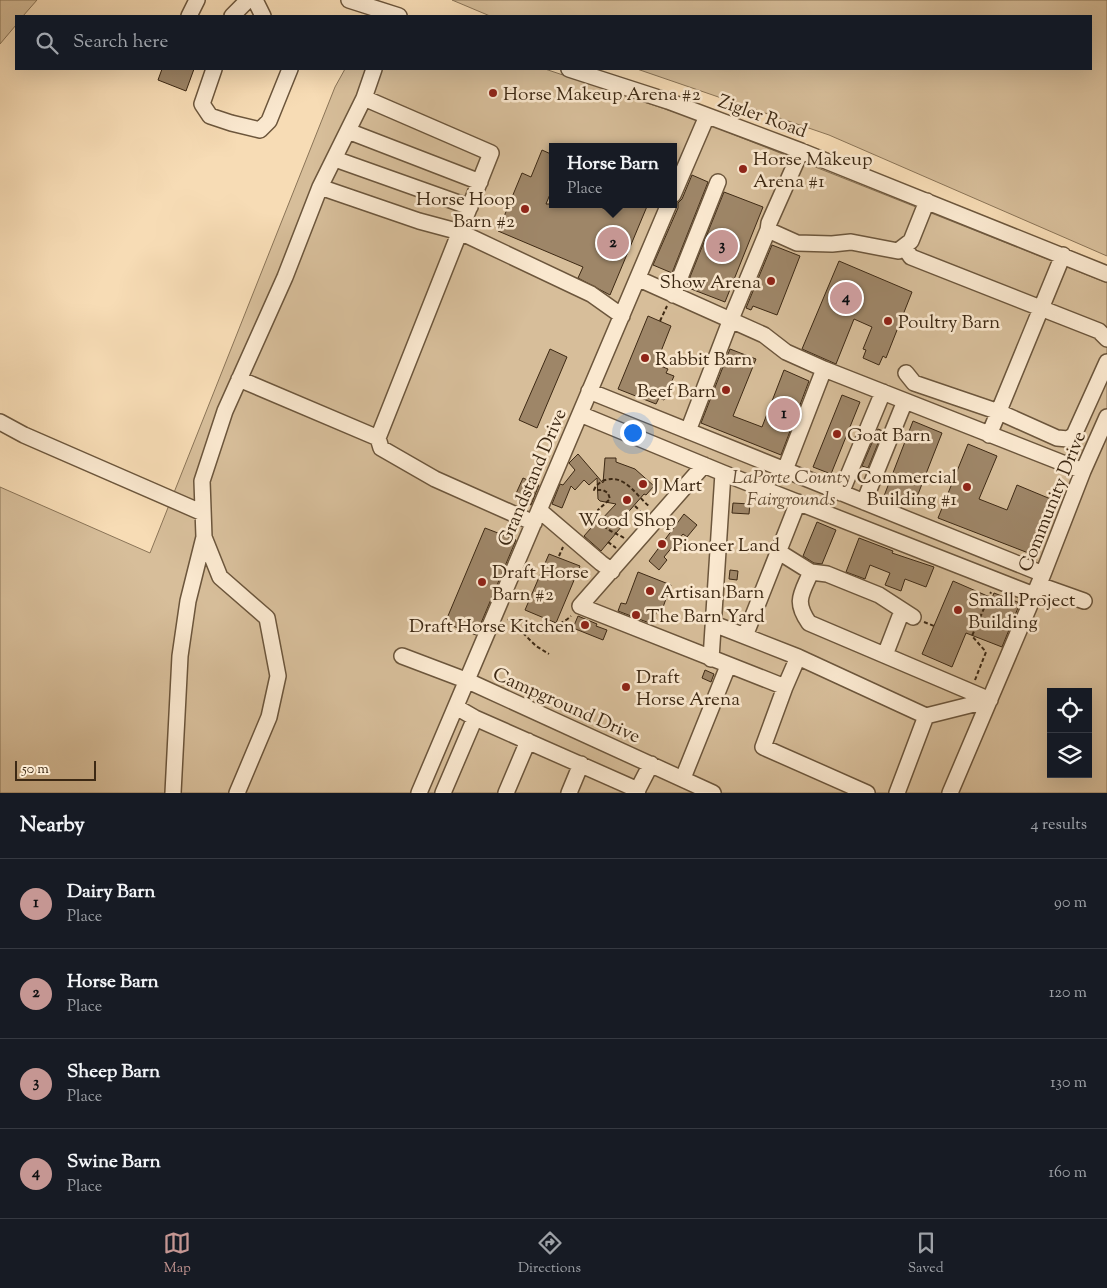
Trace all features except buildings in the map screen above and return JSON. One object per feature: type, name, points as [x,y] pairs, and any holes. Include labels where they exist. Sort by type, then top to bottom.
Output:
[{"type":"street","points":[[190,15],[197,0]]},
{"type":"street","points":[[233,15],[248,0]]},
{"type":"street","points":[[255,0],[262,15]]},
{"type":"street","points":[[349,0],[392,15]]},
{"type":"street","points":[[214,70],[202,104],[210,116],[260,130],[269,122],[290,70]]},
{"type":"street","points":[[173,793],[180,656],[188,601],[204,537],[202,481],[225,411],[285,277],[320,187],[364,98],[374,70]]},
{"type":"street","name":"Zigler Road","points":[[572,70],[668,101],[801,151],[1107,274]]},
{"type":"street","points":[[364,98],[491,154],[378,438],[381,448],[435,479],[536,516],[612,571]]},
{"type":"street","points":[[677,186],[707,116]]},
{"type":"street","points":[[348,131],[480,182]]},
{"type":"street","points":[[688,431],[769,224],[801,151]]},
{"type":"street","points":[[334,159],[470,207]]},
{"type":"street","points":[[673,295],[718,182]]},
{"type":"street","points":[[320,187],[411,218],[460,232],[591,294],[622,316]]},
{"type":"street","points":[[768,230],[797,243],[851,242],[898,251],[911,241],[927,201]]},
{"type":"street","name":"Grandstand Drive","points":[[419,793],[667,208]]},
{"type":"street","points":[[904,247],[911,257],[1099,331],[1107,339]]},
{"type":"street","points":[[989,435],[1063,255]]},
{"type":"street","points":[[639,278],[764,335],[786,352],[824,369],[1083,471]]},
{"type":"street","points":[[906,373],[914,382],[999,412],[1057,438],[1068,439],[1074,435],[1107,362]]},
{"type":"street","points":[[785,470],[824,369]]},
{"type":"street","points":[[239,379],[378,438]]},
{"type":"street","points":[[589,391],[864,502],[1039,585],[1084,601]]},
{"type":"street","points":[[841,493],[883,392]]},
{"type":"street","points":[[864,502],[910,403]]},
{"type":"street","points":[[580,414],[723,473],[996,580],[1039,585]]},
{"type":"street","name":"Community Drive","points":[[950,793],[1039,585],[1083,471],[1107,417]]},
{"type":"street","points":[[0,422],[24,435],[203,513]]},
{"type":"street","points":[[704,465],[580,606],[785,687]]},
{"type":"street","points":[[711,659],[723,473]]},
{"type":"street","points":[[745,636],[798,502]]},
{"type":"street","points":[[204,537],[220,577],[266,618],[278,676],[269,717],[237,793]]},
{"type":"street","points":[[779,552],[810,572],[826,574],[879,595],[907,614],[884,655]]},
{"type":"street","points":[[810,572],[800,595],[800,610],[809,623],[990,700]]},
{"type":"street","points":[[714,624],[798,657],[926,716],[990,700]]},
{"type":"street","name":"Campground Drive","points":[[402,656],[468,681],[713,793]]},
{"type":"street","points":[[798,657],[763,747],[867,793]]},
{"type":"street","points":[[683,778],[728,666]]},
{"type":"street","points":[[456,707],[475,718],[581,764],[637,792],[651,764]]},
{"type":"street","points":[[897,793],[926,716]]},
{"type":"street","points":[[443,793],[475,718]]},
{"type":"street","points":[[506,793],[528,741]]},
{"type":"street","points":[[569,793],[581,764]]},
{"type":"path","points":[[660,321],[673,295]]},
{"type":"path","points":[[634,545],[605,528],[598,518],[598,510],[610,499],[608,493],[603,490],[594,490],[595,486],[611,478],[620,479],[660,516]]},
{"type":"path","points":[[971,692],[986,652],[972,636],[996,580]]},
{"type":"path","points":[[523,633],[540,631],[568,620],[580,606]]},
{"type":"path","points":[[498,608],[536,646],[549,654]]},
{"type":"green space","points":[[0,0],[37,0],[24,15],[15,15],[15,26],[0,44]]},
{"type":"green space","points":[[452,0],[1107,0],[1107,256],[829,135],[640,70],[1092,70],[1092,15],[488,15]]},
{"type":"green space","name":"LaPorte County Fairgrounds","points":[[344,70],[548,70],[692,118],[1107,283],[1107,793],[0,793],[0,487],[150,553],[335,87]]},
{"type":"place","name":"Horse Makeup Arena #2","points":[[493,93]]},
{"type":"place","name":"Horse Makeup Arena #1","points":[[743,169]]},
{"type":"place","name":"Horse Hoop Barn #2","points":[[525,209]]},
{"type":"place","name":"Horse Barn","points":[[613,243]]},
{"type":"place","name":"Sheep Barn","points":[[722,246]]},
{"type":"place","name":"Show Arena","points":[[771,281]]},
{"type":"place","name":"Swine Barn","points":[[846,298]]},
{"type":"place","name":"Poultry Barn","points":[[888,321]]},
{"type":"place","name":"Rabbit Barn","points":[[645,358]]},
{"type":"place","name":"Beef Barn","points":[[726,390]]},
{"type":"place","name":"Dairy Barn","points":[[784,414]]},
{"type":"place","name":"Goat Barn","points":[[837,434]]},
{"type":"place","name":"J Mart","points":[[643,484]]},
{"type":"place","name":"Commercial Building #1","points":[[967,487]]},
{"type":"place","name":"Wood Shop","points":[[627,500]]},
{"type":"place","name":"Pioneer Land","points":[[662,544]]},
{"type":"place","name":"Draft Horse Barn #2","points":[[482,582]]},
{"type":"place","name":"Artisan Barn","points":[[650,591]]},
{"type":"place","name":"Small Project Building","points":[[958,610]]},
{"type":"place","name":"The Barn Yard","points":[[636,615]]},
{"type":"place","name":"Draft Horse Kitchen","points":[[585,625]]},
{"type":"place","name":"Draft Horse Arena","points":[[626,687]]}]
